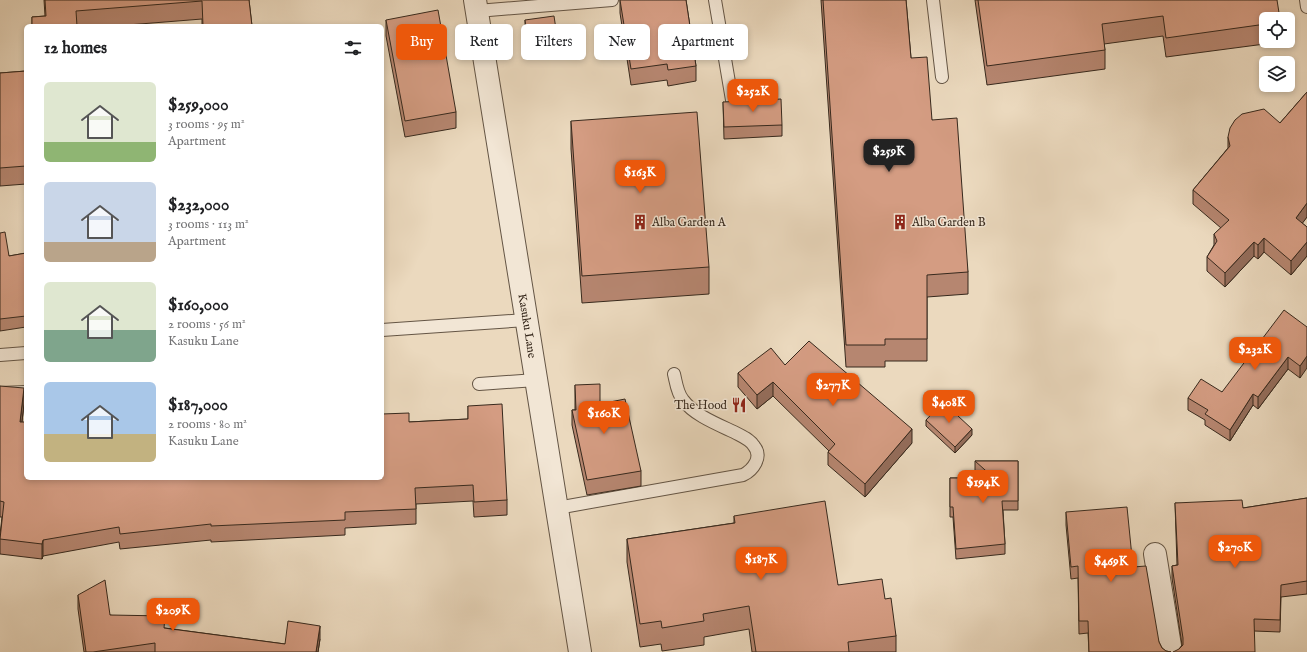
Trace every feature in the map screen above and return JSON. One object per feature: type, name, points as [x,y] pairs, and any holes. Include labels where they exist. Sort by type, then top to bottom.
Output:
[{"type":"street","name":"Kasuku Lane","points":[[476,6],[580,652]]},
{"type":"street","points":[[1156,554],[1171,652]]},
{"type":"lane","points":[[476,6],[612,0]]},
{"type":"lane","points":[[715,0],[732,100]]},
{"type":"lane","points":[[933,0],[942,77]]},
{"type":"lane","points":[[1306,0],[1307,7]]},
{"type":"lane","points":[[384,330],[526,320]]},
{"type":"lane","points":[[0,355],[24,353]]},
{"type":"lane","points":[[557,508],[743,475],[750,472],[756,464],[758,453],[754,445],[746,439],[706,418],[690,407],[682,399],[674,374]]},
{"type":"lane","points":[[479,384],[536,380]]},
{"type":"lane","points":[[0,393],[24,392]]},
{"type":"building","points":[[45,0],[249,0],[252,24],[203,24],[202,1],[76,11],[77,24],[32,24],[32,17],[46,16]]},
{"type":"building","points":[[620,0],[686,0],[690,24],[658,24],[658,60],[695,60],[696,66],[668,70],[667,64],[631,69],[630,60],[650,60],[650,24],[624,24]]},
{"type":"building","points":[[823,0],[906,0],[911,58],[927,57],[932,120],[957,118],[968,272],[927,275],[927,339],[885,339],[885,345],[846,345]]},
{"type":"building","points":[[978,0],[1277,0],[1279,12],[1259,12],[1259,25],[1166,38],[1163,16],[1102,24],[1105,50],[987,66]]},
{"type":"building","points":[[438,10],[440,24],[396,24],[396,60],[447,60],[456,112],[405,121],[386,20]]},
{"type":"building","points":[[554,16],[555,24],[526,24],[525,20]]},
{"type":"building","points":[[24,71],[24,166],[0,168],[0,73]]},
{"type":"building","points":[[1307,92],[1307,203],[1296,218],[1307,227],[1307,242],[1291,261],[1264,238],[1258,245],[1254,242],[1225,273],[1207,257],[1217,241],[1214,234],[1229,220],[1193,190],[1230,146],[1228,137],[1230,128],[1235,120],[1242,114],[1264,109],[1280,123]]},
{"type":"building","points":[[781,99],[782,125],[724,127],[723,102]]},
{"type":"building","name":"Alba Garden A","points":[[697,112],[709,267],[582,276],[571,121]]},
{"type":"building","points":[[5,232],[9,256],[24,253],[24,316],[0,319],[0,233]]},
{"type":"building","points":[[1284,310],[1307,327],[1307,356],[1300,366],[1288,357],[1258,397],[1253,394],[1230,430],[1205,414],[1208,410],[1188,398],[1201,379],[1222,392]]},
{"type":"building","points":[[809,341],[912,429],[865,484],[828,452],[835,444],[773,382],[757,395],[738,373],[771,348],[785,365]]},
{"type":"building","points":[[600,384],[600,404],[625,399],[641,471],[587,480],[572,410],[576,410],[575,385]]},
{"type":"building","points":[[0,386],[24,388],[20,422],[24,422],[24,480],[384,480],[384,414],[409,413],[409,422],[468,419],[468,406],[502,404],[507,500],[474,502],[473,485],[415,488],[416,509],[345,512],[345,520],[211,526],[211,524],[120,534],[119,527],[43,540],[42,544],[0,539],[4,502],[0,501]]},
{"type":"building","points":[[943,402],[972,429],[955,447],[926,420]]},
{"type":"building","points":[[975,461],[1018,461],[1018,501],[1002,501],[1005,544],[956,549],[953,507],[950,507],[950,478],[994,478]]},
{"type":"building","points":[[1307,498],[1307,581],[1281,585],[1280,620],[1254,619],[1255,652],[1173,652],[1183,645],[1172,566],[1178,565],[1175,503],[1242,500],[1243,508]]},
{"type":"building","points":[[825,501],[838,585],[882,579],[885,599],[891,598],[896,636],[848,642],[849,652],[756,652],[749,606],[703,614],[704,621],[662,628],[661,621],[640,624],[627,539],[735,523],[734,516]]},
{"type":"building","points":[[1127,507],[1133,567],[1146,566],[1159,642],[1162,648],[1171,652],[1089,652],[1088,621],[1079,621],[1078,566],[1071,567],[1066,512]]},
{"type":"building","points":[[105,580],[110,615],[165,616],[164,628],[285,644],[288,621],[320,626],[316,652],[155,652],[155,643],[86,652],[78,595]]},
{"type":"place","name":"Alba Garden A","points":[[640,222]]},
{"type":"place","name":"Alba Garden B","points":[[900,222]]},
{"type":"place","name":"The Hood","points":[[739,405]]}]
